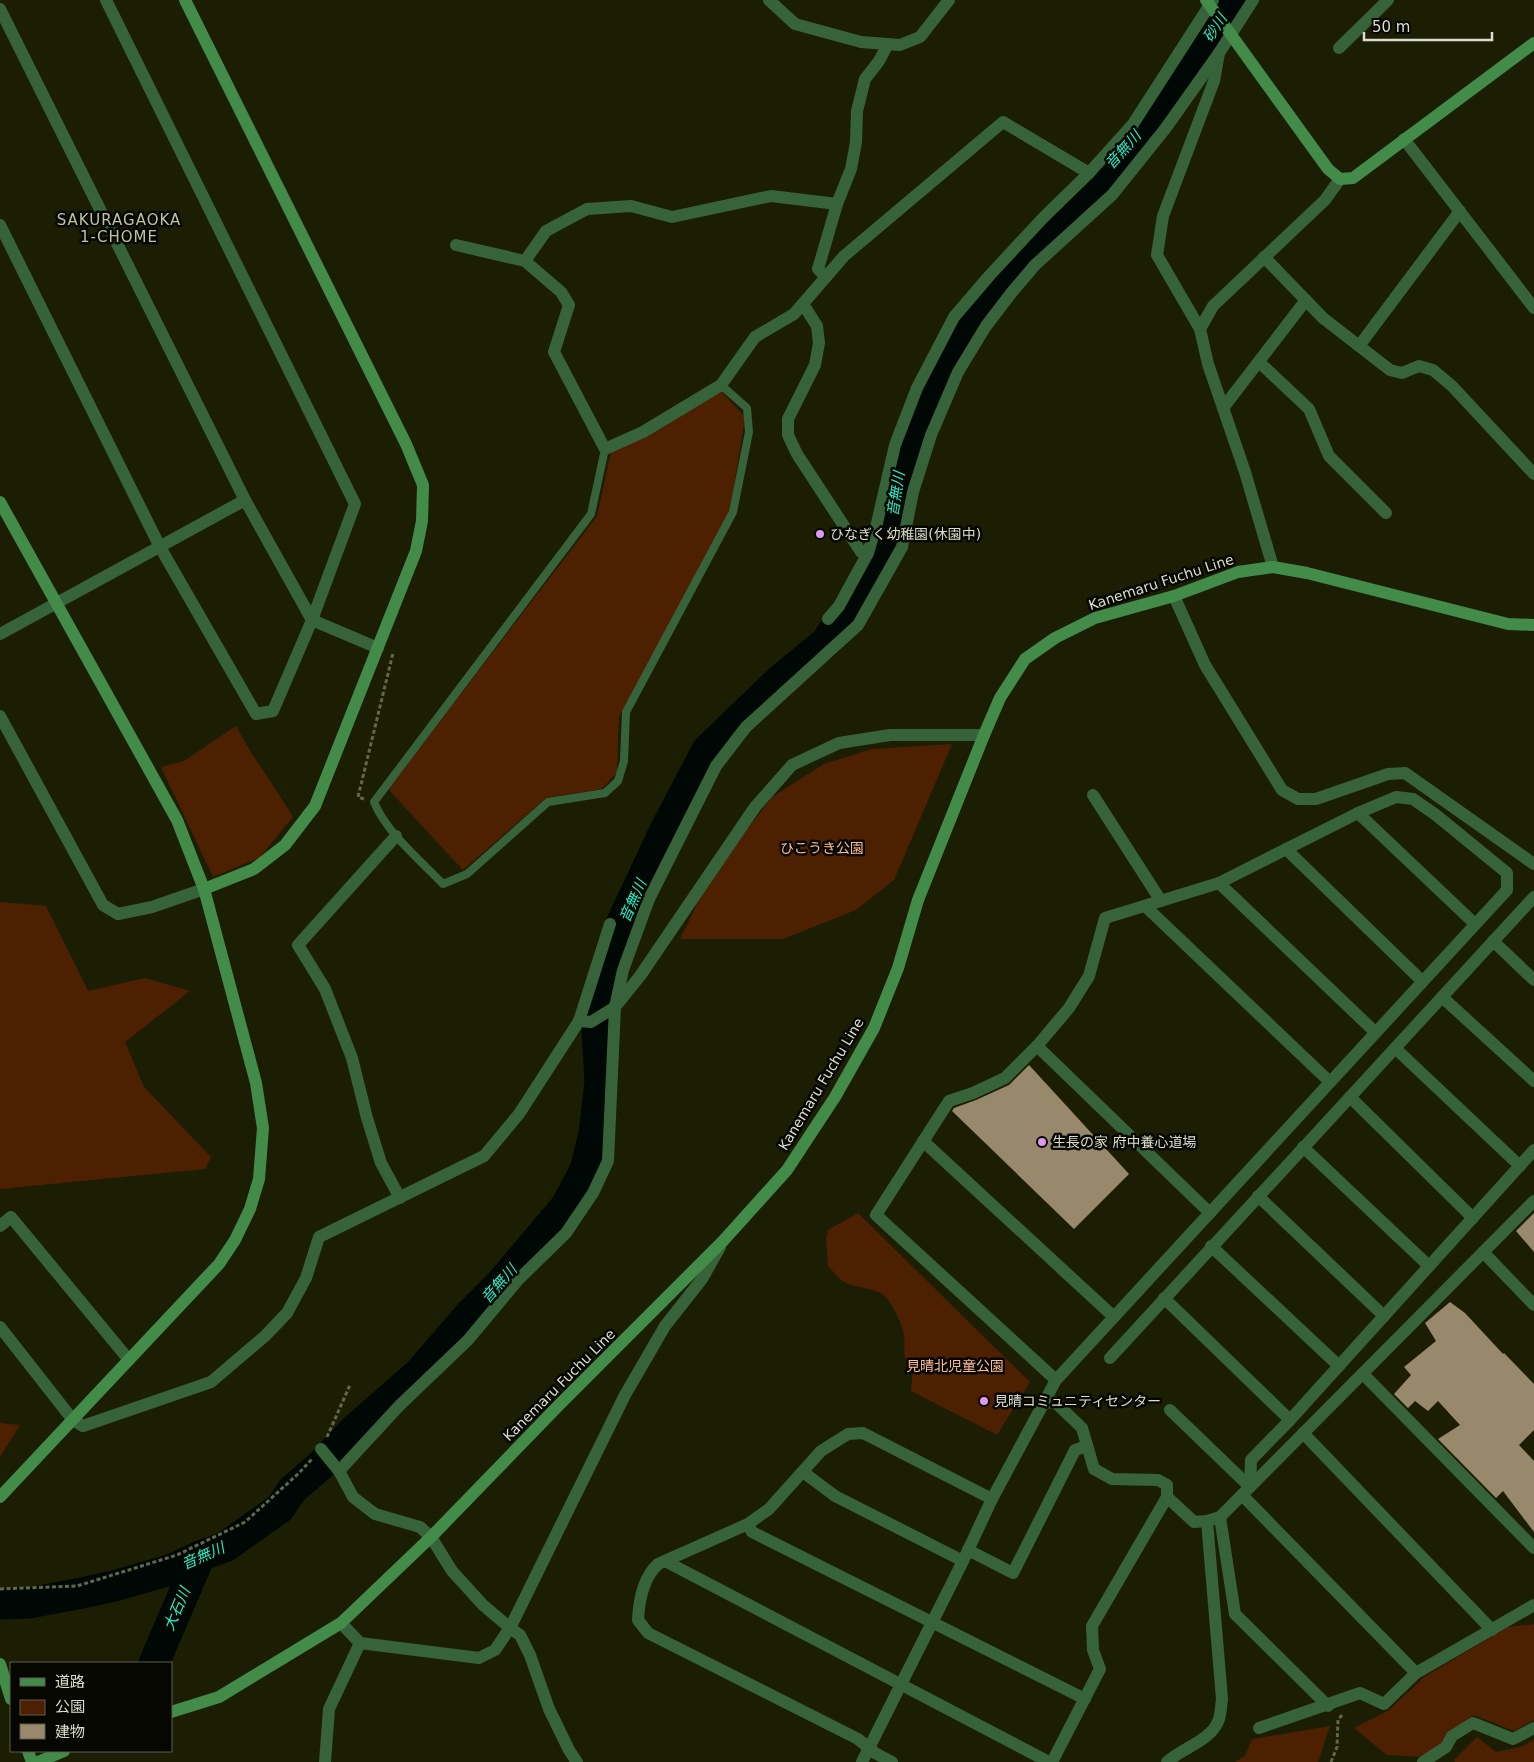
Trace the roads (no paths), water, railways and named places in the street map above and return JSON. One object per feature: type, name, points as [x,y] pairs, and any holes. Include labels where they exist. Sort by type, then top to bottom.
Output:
[{"type":"street","points":[[0,225],[160,547],[256,714],[274,711],[312,620],[355,504],[106,0]]},
{"type":"street","points":[[0,716],[103,905],[118,914],[152,907],[204,889],[254,869],[286,845],[315,806],[416,551],[422,522],[423,485],[406,444],[185,0]]},
{"type":"street","points":[[769,0],[795,24],[861,42],[900,45],[920,37],[949,0]]},
{"type":"street","points":[[338,1471],[399,1406],[468,1340],[518,1280],[566,1233],[593,1193],[608,1161],[615,1007],[623,970],[649,899],[716,766],[746,727],[858,625],[902,547],[913,492],[932,435],[958,372],[986,326],[1035,265],[1112,195],[1165,129],[1219,53],[1253,0]]},
{"type":"street","points":[[1339,48],[1388,0]]},
{"type":"street","points":[[828,619],[839,606],[868,553],[895,445],[917,388],[954,317],[1043,218],[1089,173],[1133,124],[1210,2],[1231,35],[1328,169],[1340,179],[1353,178],[1534,42]]},
{"type":"street","points":[[0,9],[244,500],[312,620],[378,648]]},
{"type":"street","points":[[826,277],[818,269],[837,204],[851,169],[856,142],[857,110],[865,79],[879,61],[888,44]]},
{"type":"street","points":[[1219,53],[1214,81],[1163,216],[1157,255],[1200,329],[1208,364],[1245,472],[1273,567]]},
{"type":"street","points":[[456,245],[526,261],[561,292],[569,305],[554,352],[604,449],[643,432],[721,385],[755,337],[794,314],[844,256],[1003,122],[1089,173]]},
{"type":"street","points":[[1404,139],[1534,308]]},
{"type":"street","points":[[1200,329],[1212,306],[1324,200],[1340,179]]},
{"type":"street","points":[[526,261],[546,231],[587,208],[631,206],[672,217],[771,196],[837,204]]},
{"type":"street","points":[[1359,346],[1460,211]]},
{"type":"street","points":[[1264,257],[1323,318],[1390,370],[1402,373],[1419,366],[1433,370],[1452,386],[1534,474]]},
{"type":"street","points":[[1223,408],[1306,300]]},
{"type":"street","points":[[803,304],[817,326],[819,343],[815,365],[788,419],[788,435],[797,454],[861,552],[868,553]]},
{"type":"street","points":[[1259,362],[1309,409],[1329,456],[1386,513]]},
{"type":"street","points":[[0,634],[244,500]]},
{"type":"street","points":[[0,502],[177,820],[204,889],[256,1083],[262,1128],[259,1178],[250,1209],[235,1240],[219,1264],[0,1497]]},
{"type":"street","name":"Kanemaru Fuchu Line","points":[[172,1712],[219,1697],[341,1623],[431,1537],[558,1406],[724,1241],[787,1170],[835,1097],[874,1028],[898,968],[918,900],[984,735],[1000,698],[1026,659],[1055,638],[1095,618],[1174,596],[1238,572],[1273,567],[1307,573],[1508,624],[1534,625]]},
{"type":"street","points":[[1174,596],[1205,665],[1282,790],[1298,799],[1316,799],[1388,774],[1405,773],[1534,864]]},
{"type":"street","points":[[585,1021],[615,1007],[640,976],[756,807],[792,764],[839,743],[890,735],[984,735]]},
{"type":"street","points":[[1094,795],[1161,901]]},
{"type":"street","points":[[862,1762],[992,1498],[1056,1380],[1507,890],[1507,873],[1436,815],[1413,799],[1396,797],[1358,812],[1219,883],[1105,918],[1089,976],[1069,1008],[1037,1046],[1005,1078],[973,1093],[949,1101],[876,1215],[1056,1380]]},
{"type":"street","points":[[1436,815],[1445,800]]},
{"type":"street","points":[[1358,812],[1474,924]]},
{"type":"street","points":[[396,836],[298,945],[325,989],[352,1058],[367,1118],[381,1163],[400,1198]]},
{"type":"street","points":[[1286,849],[1422,981]]},
{"type":"street","points":[[1219,883],[1375,1032]]},
{"type":"street","points":[[1110,1358],[1534,897]]},
{"type":"street","points":[[1145,906],[1330,1082]]},
{"type":"street","points":[[0,1328],[73,1420],[83,1426],[211,1382],[265,1336],[287,1312],[306,1278],[319,1237],[484,1156],[519,1114],[585,1021],[610,924]]},
{"type":"street","points":[[1493,941],[1534,980]]},
{"type":"street","points":[[1442,997],[1534,1081]]},
{"type":"street","points":[[1037,1046],[1210,1212]]},
{"type":"street","points":[[1395,1048],[1520,1166]]},
{"type":"street","points":[[1350,1097],[1473,1218]]},
{"type":"street","points":[[923,1141],[1114,1317]]},
{"type":"street","points":[[1303,1147],[1429,1266]]},
{"type":"street","points":[[1246,1491],[1251,1460],[1290,1420],[1534,1150]]},
{"type":"street","points":[[1258,1196],[1384,1316]]},
{"type":"street","points":[[1167,1497],[1194,1522],[1214,1519],[1246,1491],[1534,1201]]},
{"type":"street","points":[[0,1226],[11,1218],[129,1360]]},
{"type":"street","points":[[341,1623],[360,1643],[479,1658],[495,1650],[510,1628],[625,1395],[665,1326],[702,1279],[724,1241]]},
{"type":"street","points":[[1211,1246],[1339,1366]]},
{"type":"street","points":[[1483,1252],[1534,1305]]},
{"type":"street","points":[[1164,1298],[1290,1420]]},
{"type":"street","points":[[1363,1374],[1534,1548]]},
{"type":"street","points":[[664,1561],[1050,1762],[1100,1669],[1093,1650],[1092,1626],[1167,1497],[1167,1485],[1158,1480],[1112,1479],[1094,1468],[1082,1428],[1055,1402],[1042,1403]]},
{"type":"street","points":[[1170,1410],[1416,1673]]},
{"type":"street","points":[[892,1762],[875,1753],[858,1739],[648,1633],[638,1620],[639,1600],[650,1572],[658,1564],[748,1524],[769,1509],[821,1451],[848,1434],[863,1433],[992,1498]]},
{"type":"street","points":[[1303,1434],[1492,1630]]},
{"type":"street","points":[[802,1472],[835,1496],[965,1555],[1013,1573],[1075,1450],[1087,1446]]},
{"type":"street","points":[[321,1449],[338,1471],[353,1497],[374,1514],[420,1527],[431,1537],[452,1571],[483,1606],[520,1634],[530,1655],[549,1709],[577,1762]]},
{"type":"street","points":[[1214,1519],[1235,1614],[1328,1706]]},
{"type":"street","points":[[1167,1762],[1175,1755],[1209,1735],[1219,1720],[1222,1699],[1214,1519]]},
{"type":"street","points":[[748,1524],[752,1532],[1085,1699]]},
{"type":"street","points":[[1259,1728],[1360,1694],[1384,1704],[1416,1673],[1534,1605]]},
{"type":"street","points":[[325,1762],[329,1709],[360,1643]]},
{"type":"street","points":[[0,1664],[10,1696]]},
{"type":"street","points":[[1423,1762],[1446,1747],[1452,1736],[1473,1723],[1512,1739],[1534,1728]]},
{"type":"street","points":[[38,1762],[62,1752]]},
{"type":"lane","points":[[604,449],[591,514],[374,802],[378,813],[396,836],[443,884],[467,874],[548,802],[605,793],[618,781],[624,761],[626,712],[733,512],[749,432],[747,408],[721,385]]},
{"type":"waterway","name":"音無川","points":[[0,1604],[29,1603],[114,1586],[170,1570],[225,1547],[280,1508],[292,1490],[320,1466],[354,1430],[419,1373],[469,1315],[499,1285],[566,1206],[585,1170],[594,1134],[600,1081],[597,1031],[609,968],[621,924],[664,832],[707,750],[782,678],[826,642],[873,571],[893,520],[902,458],[932,380],[969,320],[1139,132],[1197,56],[1233,0]]},
{"type":"waterway","name":"大石川","points":[[154,1662],[200,1556]]},
{"type":"place","name":"ひなぎく幼稚園(休園中)","points":[[820,534]]},
{"type":"place","name":"生長の家 府中養心道場","points":[[1042,1142]]},
{"type":"place","name":"見晴コミュニティセンター","points":[[984,1401]]},
{"type":"district","name":"SAKURAGAOKA 1-CHOME","points":[[119,228]]},
{"type":"water label","name":"砂川","points":[[1215,28]]},
{"type":"park label","name":"ひこうき公園","points":[[822,848]]},
{"type":"park label","name":"見晴北児童公園","points":[[955,1366]]}]
